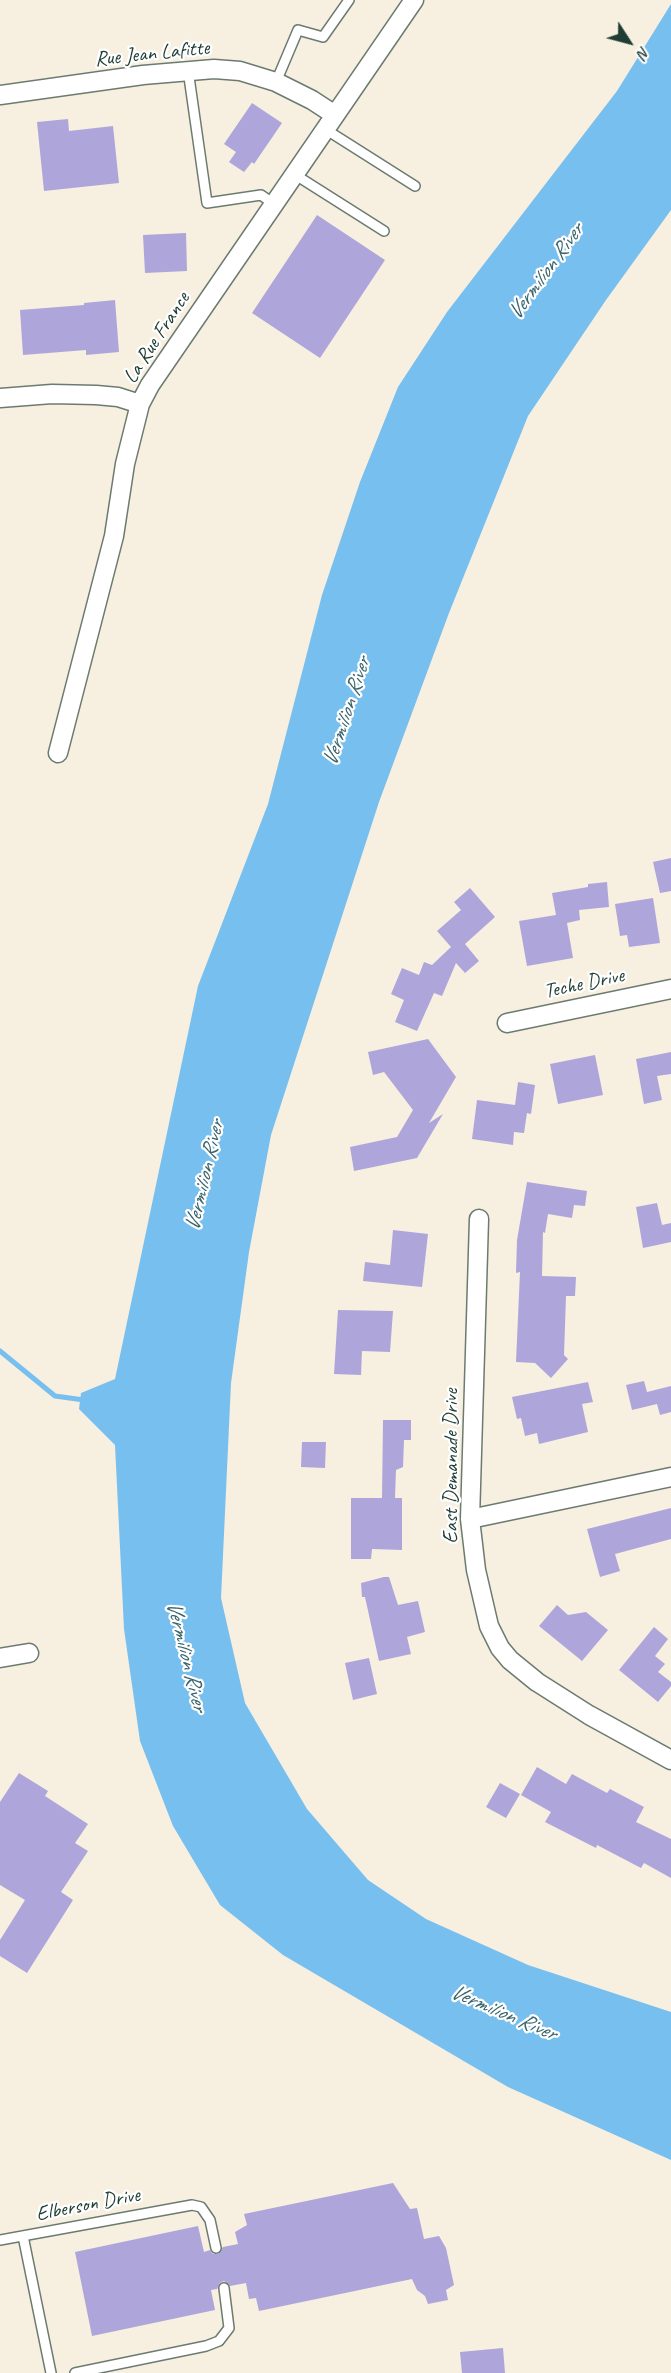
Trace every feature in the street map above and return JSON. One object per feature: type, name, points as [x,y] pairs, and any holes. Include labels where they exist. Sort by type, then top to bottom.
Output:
[{"type":"street","name":"La Rue France","points":[[58,753],[114,536],[125,464],[140,404],[150,385],[414,0]]},
{"type":"street","name":"Rue Jean Lafitte","points":[[0,95],[188,70],[240,71],[276,82],[312,100],[330,122]]},
{"type":"street","points":[[0,398],[52,394],[96,395],[118,397],[140,404]]},
{"type":"street","name":"Teche Drive","points":[[507,1023],[671,989]]},
{"type":"street","name":"East Demanade Drive","points":[[479,1219],[470,1519],[476,1570],[489,1626],[510,1660],[560,1698],[671,1760]]},
{"type":"street","points":[[470,1519],[671,1478]]},
{"type":"street","points":[[0,1658],[29,1653]]},
{"type":"lane","points":[[276,82],[298,30],[323,37],[349,0]]},
{"type":"lane","points":[[188,70],[207,204],[261,195],[274,204]]},
{"type":"lane","points":[[330,122],[415,186]]},
{"type":"lane","points":[[294,174],[384,231]]},
{"type":"lane","name":"Elberson Drive","points":[[0,2240],[183,2205],[201,2207],[210,2220],[216,2248]]},
{"type":"lane","points":[[23,2236],[51,2373]]},
{"type":"lane","points":[[75,2373],[206,2346],[219,2341],[229,2328],[224,2288]]},
{"type":"water","name":"Vermilion River","points":[[671,4],[671,210],[606,300],[528,416],[449,613],[379,802],[271,1135],[249,1252],[231,1383],[221,1598],[245,1703],[307,1809],[368,1880],[426,1919],[528,1965],[671,2012],[671,2160],[508,2087],[283,1955],[220,1905],[173,1826],[140,1741],[124,1629],[115,1445],[79,1409],[81,1393],[115,1379],[198,986],[268,804],[322,595],[360,482],[398,387],[447,312],[617,91]]},
{"type":"building","points":[[252,103],[282,123],[254,164],[252,162],[244,172],[229,162],[236,152],[224,144]]},
{"type":"building","points":[[68,119],[69,131],[113,126],[119,183],[44,191],[37,122]]},
{"type":"building","points":[[317,215],[385,260],[320,358],[252,313]]},
{"type":"building","points":[[186,233],[187,271],[145,273],[143,235]]},
{"type":"building","points":[[115,300],[119,352],[86,355],[86,350],[23,355],[20,310]]},
{"type":"building","points":[[671,858],[671,891],[660,893],[653,862]]},
{"type":"building","points":[[607,882],[609,907],[579,910],[580,920],[567,923],[573,958],[527,966],[519,921],[556,915],[552,893]]},
{"type":"building","points":[[470,888],[495,917],[465,944],[479,961],[465,973],[456,963],[442,996],[434,993],[417,1031],[395,1022],[404,1000],[391,994],[402,968],[419,975],[424,962],[432,965],[451,947],[437,931],[461,910],[454,902]]},
{"type":"building","points":[[653,898],[660,943],[629,947],[627,935],[620,936],[615,904]]},
{"type":"building","points":[[428,1039],[456,1077],[429,1123],[443,1114],[417,1158],[354,1171],[350,1147],[397,1137],[413,1110],[384,1072],[373,1075],[368,1052]]},
{"type":"building","points":[[671,1052],[671,1074],[657,1076],[662,1100],[644,1104],[636,1059]]},
{"type":"building","points":[[595,1055],[603,1095],[558,1104],[550,1064]]},
{"type":"building","points":[[518,1082],[535,1085],[531,1114],[527,1113],[524,1133],[514,1132],[513,1145],[472,1139],[477,1100],[515,1105]]},
{"type":"building","points":[[527,1182],[587,1191],[585,1206],[574,1205],[572,1218],[548,1214],[545,1233],[543,1232],[542,1276],[576,1277],[575,1296],[566,1296],[564,1355],[568,1359],[551,1378],[535,1363],[516,1362],[520,1272],[516,1273],[517,1240]]},
{"type":"building","points":[[657,1203],[662,1225],[671,1223],[671,1242],[643,1248],[636,1207]]},
{"type":"building","points":[[393,1230],[428,1234],[422,1287],[363,1281],[365,1262],[390,1265]]},
{"type":"building","points":[[338,1310],[393,1311],[390,1352],[362,1351],[361,1375],[334,1374]]},
{"type":"building","points":[[644,1381],[647,1392],[671,1386],[671,1412],[660,1415],[657,1404],[632,1410],[626,1385]]},
{"type":"building","points":[[588,1382],[593,1402],[582,1404],[588,1432],[539,1444],[537,1433],[525,1436],[521,1418],[517,1419],[512,1397]]},
{"type":"building","points":[[383,1420],[411,1420],[411,1440],[404,1440],[403,1467],[396,1470],[395,1498],[402,1498],[402,1550],[372,1549],[371,1559],[351,1559],[351,1498],[382,1498]]},
{"type":"building","points":[[302,1442],[326,1442],[325,1468],[301,1467]]},
{"type":"building","points":[[671,1508],[671,1539],[615,1554],[620,1571],[600,1577],[587,1529]]},
{"type":"building","points":[[389,1577],[398,1605],[418,1601],[425,1632],[407,1637],[411,1654],[379,1661],[365,1597],[362,1597],[361,1583]]},
{"type":"building","points":[[557,1605],[568,1615],[586,1612],[608,1630],[582,1661],[539,1626]]},
{"type":"building","points":[[654,1627],[668,1639],[655,1656],[665,1664],[658,1672],[671,1682],[671,1686],[658,1702],[619,1670]]},
{"type":"building","points":[[369,1658],[377,1694],[353,1700],[345,1663]]},
{"type":"building","points":[[537,1767],[566,1784],[572,1774],[607,1793],[610,1789],[644,1807],[636,1822],[671,1839],[671,1878],[644,1863],[641,1868],[597,1845],[596,1848],[545,1822],[551,1812],[521,1795]]},
{"type":"building","points":[[19,1773],[48,1791],[45,1796],[88,1824],[75,1843],[88,1851],[61,1892],[73,1900],[27,1973],[0,1956],[0,1940],[25,1900],[0,1885],[0,1802]]},
{"type":"building","points":[[500,1783],[520,1794],[506,1818],[486,1807]]},
{"type":"building","points":[[393,2183],[410,2209],[417,2208],[424,2239],[439,2236],[446,2248],[454,2285],[446,2290],[448,2300],[428,2304],[412,2279],[259,2311],[256,2298],[249,2299],[246,2283],[230,2286],[224,2281],[217,2289],[211,2290],[215,2310],[92,2336],[75,2252],[198,2226],[204,2252],[210,2250],[213,2254],[218,2254],[223,2247],[238,2244],[235,2232],[247,2225],[244,2214]]},
{"type":"building","points":[[503,2348],[505,2373],[462,2373],[460,2352]]},
{"type":"waterway","points":[[0,1351],[55,1396],[84,1400]]}]
